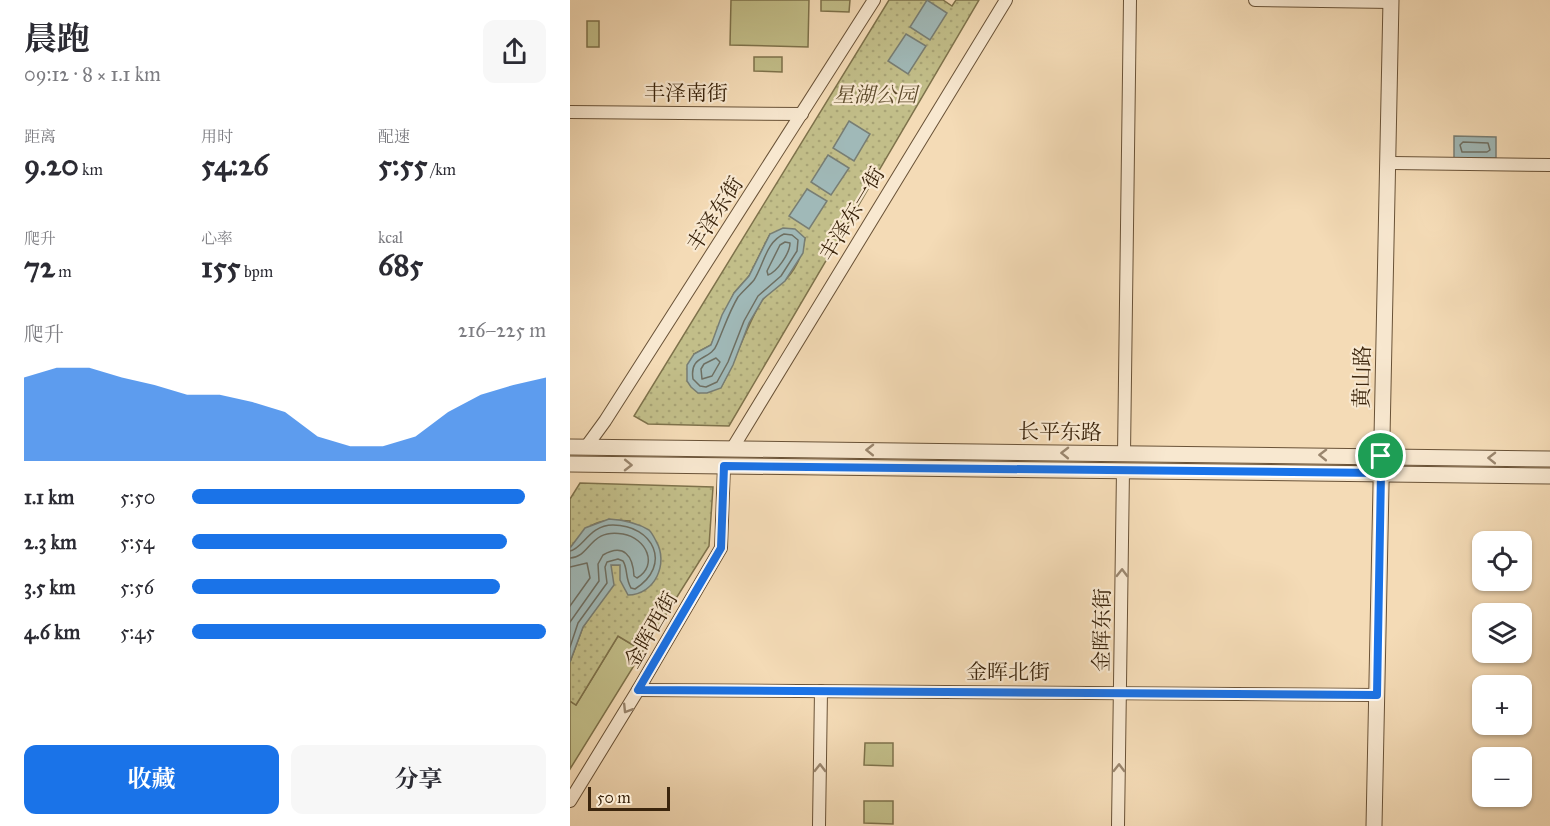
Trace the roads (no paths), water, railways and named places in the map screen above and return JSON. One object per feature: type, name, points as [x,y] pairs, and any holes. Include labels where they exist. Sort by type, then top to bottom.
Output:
[{"type":"street","name":"丰泽东街","points":[[586,447],[874,0]]},
{"type":"street","name":"丰泽东一街","points":[[732,449],[1006,0]]},
{"type":"street","points":[[1124,454],[1130,0]]},
{"type":"street","points":[[1255,0],[1393,1]]},
{"type":"street","name":"黄山路","points":[[1386,456],[1393,163],[1393,1]]},
{"type":"street","name":"黄山路","points":[[1385,826],[1386,456],[1393,1]]},
{"type":"street","name":"丰泽南街","points":[[570,112],[802,114]]},
{"type":"street","points":[[1393,163],[1550,165]]},
{"type":"street","name":"长平东路","points":[[570,447],[1550,459]]},
{"type":"street","name":"长平东路","points":[[572,468],[724,466],[1550,476]]},
{"type":"street","name":"金晖西街","points":[[570,801],[721,548],[724,466]]},
{"type":"street","name":"金晖东街","points":[[1118,826],[1123,470]]},
{"type":"street","name":"黄山路","points":[[1374,826],[1386,473]]},
{"type":"street","name":"金晖北街","points":[[638,690],[1377,695]]},
{"type":"street","points":[[819,826],[821,690]]},
{"type":"water","points":[[927,0],[947,13],[930,40],[910,27]]},
{"type":"water","points":[[906,34],[926,46],[908,74],[888,61]]},
{"type":"water","points":[[849,121],[870,134],[854,161],[833,148]]},
{"type":"water","points":[[1454,136],[1496,137],[1496,158],[1454,158]]},
{"type":"water","points":[[828,155],[849,168],[831,195],[811,182]]},
{"type":"water","points":[[807,189],[827,201],[809,229],[789,216]]},
{"type":"water","points":[[783,228],[795,229],[805,238],[803,253],[785,281],[763,299],[749,323],[733,365],[721,388],[707,393],[698,393],[687,381],[687,365],[694,354],[711,345],[722,315],[734,293],[749,276],[770,234]]},
{"type":"water","points":[[609,519],[629,522],[649,530],[660,550],[660,568],[652,584],[646,590],[628,595],[620,580],[620,565],[611,565],[614,585],[583,627],[570,662],[570,548],[585,528]]},
{"type":"park label","name":"星湖公园","points":[[875,95]]}]
